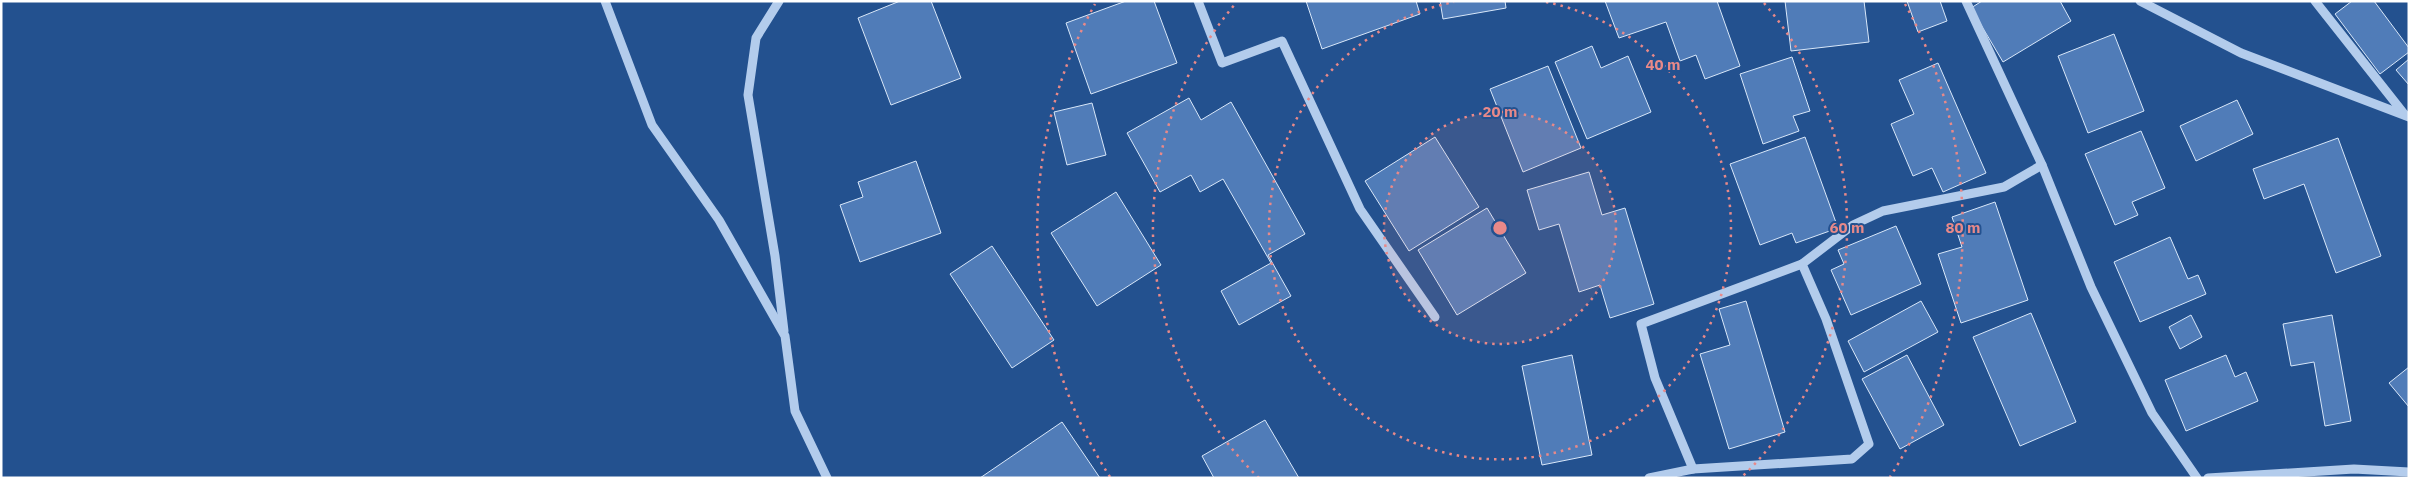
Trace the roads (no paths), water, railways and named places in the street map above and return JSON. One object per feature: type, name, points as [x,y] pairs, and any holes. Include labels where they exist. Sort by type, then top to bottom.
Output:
[{"type":"street","points":[[605,1],[652,125],[719,220],[784,336]]},
{"type":"street","points":[[779,1],[756,38],[748,95],[774,256],[795,411],[827,478]]},
{"type":"street","points":[[1198,1],[1222,63],[1282,41],[1360,209],[1435,317]]},
{"type":"street","points":[[1966,1],[2042,166],[2091,287],[2152,413],[2197,478]]},
{"type":"street","points":[[2140,1],[2241,53],[2407,116]]},
{"type":"street","points":[[2315,1],[2407,116]]},
{"type":"street","points":[[1693,469],[1655,378],[1641,324],[1802,264],[1853,225],[1883,211],[2004,187],[2042,166]]},
{"type":"street","points":[[1649,478],[1693,469],[1852,460],[1869,444],[1826,319],[1802,264]]},
{"type":"street","points":[[2208,478],[2354,469],[2409,472]]}]
